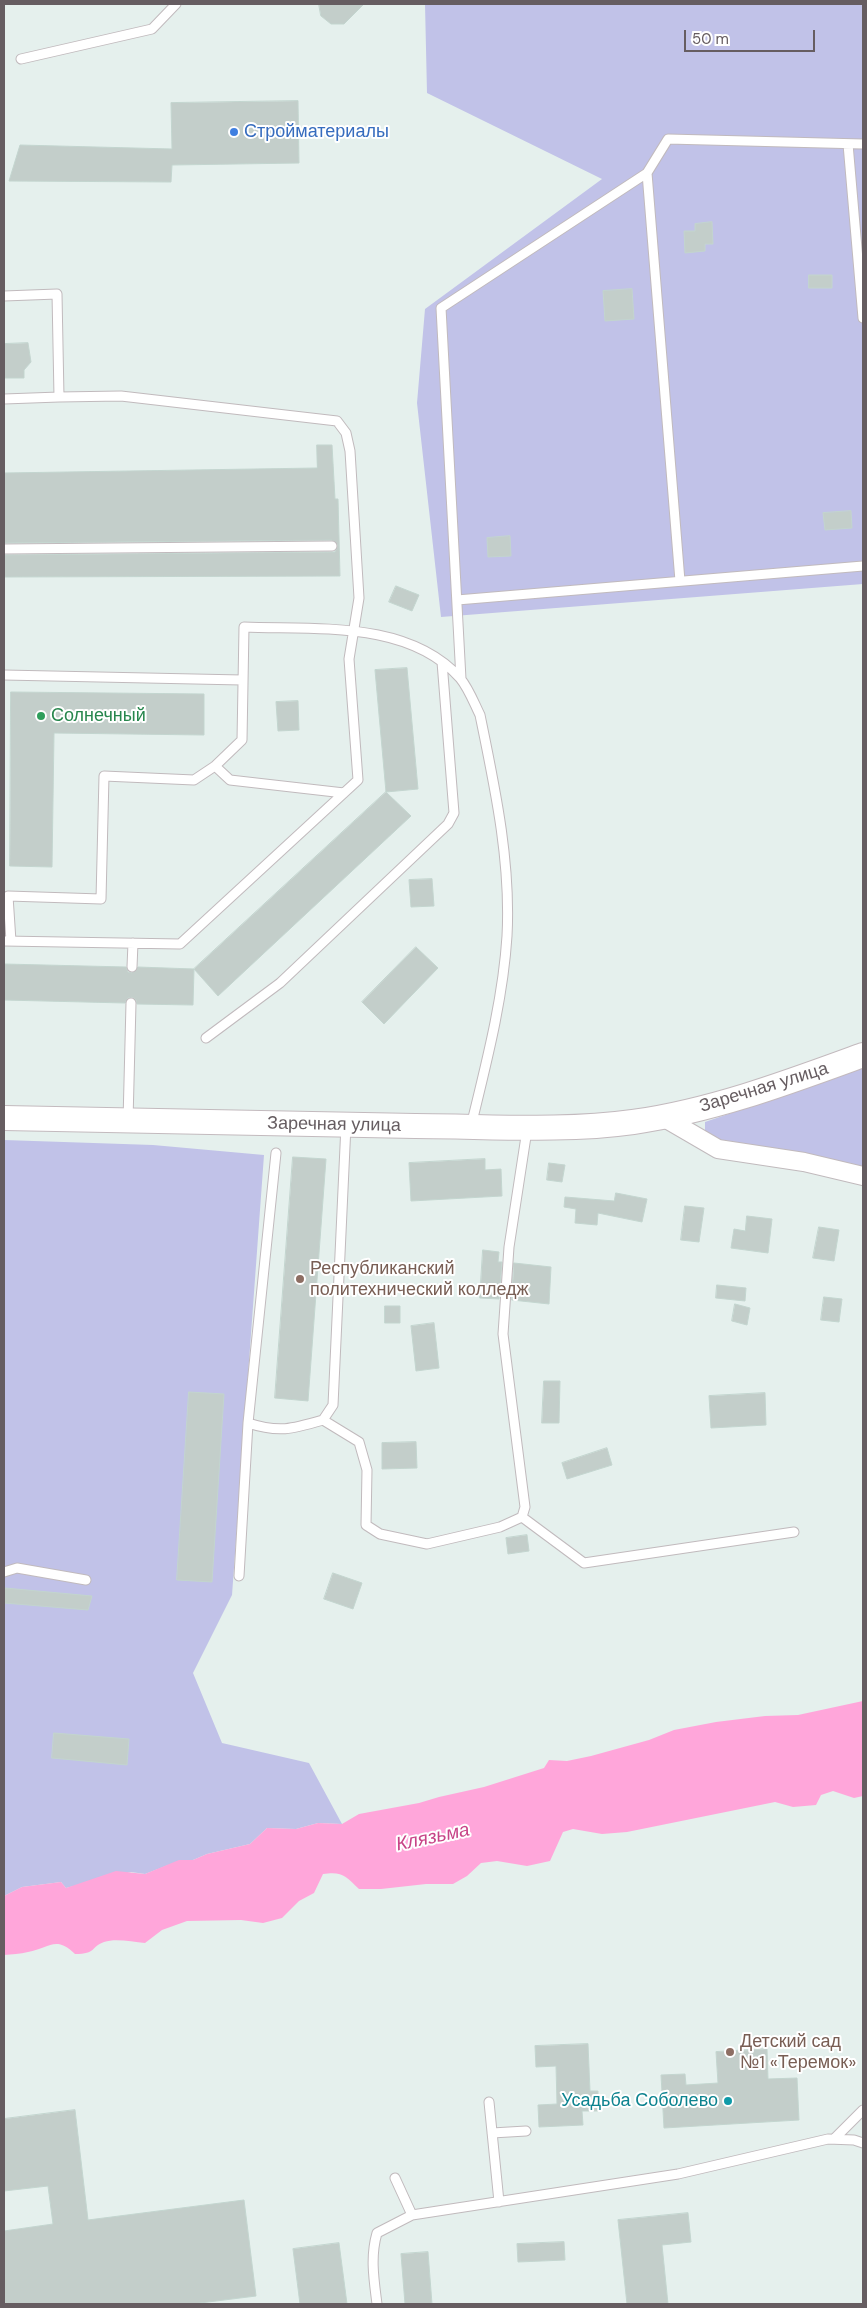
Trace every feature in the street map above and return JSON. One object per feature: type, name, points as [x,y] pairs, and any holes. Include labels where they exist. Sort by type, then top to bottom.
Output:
[{"type":"street","name":"Заречная улица","points":[[4,1118],[346,1125],[527,1127],[606,1125],[663,1117],[720,1103],[863,1055]]},
{"type":"street","name":"Заречная улица","points":[[663,1117],[718,1149],[804,1162],[863,1176]]},
{"type":"lane","points":[[21,59],[152,29],[176,4]]},
{"type":"lane","points":[[461,679],[441,308],[647,173],[668,139],[863,144]]},
{"type":"lane","points":[[848,144],[863,318]]},
{"type":"lane","points":[[647,173],[680,582]]},
{"type":"lane","points":[[4,296],[57,294],[59,397]]},
{"type":"lane","points":[[4,399],[121,396],[337,420],[346,433],[350,451],[359,598],[353,632],[349,659],[358,780],[180,944],[7,941],[8,896],[100,899],[104,776],[194,780],[215,766],[242,740],[244,627],[353,632],[406,642],[442,662],[461,679],[470,694],[480,715],[501,831],[507,885],[504,962],[488,1054],[471,1126]]},
{"type":"lane","points":[[4,549],[332,546]]},
{"type":"lane","points":[[457,600],[863,566]]},
{"type":"lane","points":[[206,1038],[280,983],[448,824],[454,813],[442,662]]},
{"type":"lane","points":[[4,675],[242,680]]},
{"type":"lane","points":[[215,766],[230,780],[344,793]]},
{"type":"lane","points":[[132,967],[133,943]]},
{"type":"lane","points":[[128,1121],[131,1003]]},
{"type":"lane","points":[[248,1423],[270,1430],[297,1428],[323,1420],[333,1405],[346,1125]]},
{"type":"lane","points":[[323,1420],[359,1442],[368,1470],[366,1525],[380,1534],[427,1544],[500,1527],[522,1517],[525,1507],[503,1334],[509,1247],[527,1127]]},
{"type":"lane","points":[[239,1576],[248,1423],[276,1153]]},
{"type":"lane","points":[[522,1517],[584,1563],[794,1532]]},
{"type":"lane","points":[[4,1572],[17,1568],[86,1580]]},
{"type":"lane","points":[[489,2102],[499,2202]]},
{"type":"lane","points":[[834,2139],[863,2110]]},
{"type":"lane","points":[[492,2133],[526,2131]]},
{"type":"lane","points":[[377,2304],[373,2274],[373,2248],[378,2233],[412,2215],[499,2202],[834,2139],[854,2140],[863,2143]]},
{"type":"lane","points":[[395,2178],[412,2215]]},
{"type":"shaded area","points":[[425,4],[863,4],[863,584],[441,617],[417,403],[425,309],[602,179],[427,93]]},
{"type":"shaded area","points":[[863,1068],[863,1167],[720,1141],[705,1133],[705,1122]]},
{"type":"shaded area","points":[[4,1140],[153,1145],[264,1155],[232,1595],[193,1673],[222,1743],[309,1763],[342,1824],[318,1823],[296,1829],[267,1828],[250,1844],[207,1854],[193,1860],[179,1861],[145,1874],[131,1872],[66,1888],[61,1882],[22,1887],[4,1896]]},
{"type":"water","name":"Клязьма","points":[[863,1701],[863,1796],[854,1798],[833,1791],[821,1795],[816,1805],[793,1807],[775,1802],[627,1832],[602,1834],[573,1829],[563,1832],[550,1861],[527,1866],[497,1861],[481,1863],[467,1876],[453,1884],[359,1889],[351,1881],[339,1874],[323,1874],[314,1893],[299,1901],[282,1918],[263,1923],[241,1920],[187,1921],[162,1930],[145,1943],[119,1940],[109,1941],[100,1944],[90,1952],[82,1954],[75,1954],[63,1945],[52,1944],[25,1953],[4,1955],[4,1896],[22,1887],[61,1882],[66,1888],[116,1871],[145,1874],[179,1860],[193,1860],[207,1854],[250,1844],[267,1828],[296,1829],[318,1823],[342,1824],[359,1814],[419,1803],[484,1787],[544,1768],[549,1760],[567,1761],[591,1756],[649,1740],[674,1730],[716,1722],[765,1716],[798,1715]]},
{"type":"building","points":[[319,4],[364,4],[344,24],[331,24],[321,16]]},
{"type":"building","points":[[298,101],[299,163],[172,165],[171,182],[9,181],[20,145],[172,149],[171,103]]},
{"type":"building","points":[[712,222],[713,244],[705,244],[705,251],[685,253],[684,231],[695,231],[695,224]]},
{"type":"building","points":[[809,275],[832,275],[832,288],[809,288]]},
{"type":"building","points":[[632,289],[634,319],[605,321],[603,291]]},
{"type":"building","points":[[28,343],[31,362],[24,370],[24,378],[4,378],[4,344]]},
{"type":"building","points":[[317,445],[332,445],[335,499],[338,499],[340,576],[4,577],[4,555],[335,552],[338,545],[332,540],[4,543],[4,473],[317,468]]},
{"type":"building","points":[[851,511],[852,528],[825,530],[823,513]]},
{"type":"building","points":[[510,536],[511,556],[488,557],[487,538]]},
{"type":"building","points":[[396,586],[419,595],[412,611],[389,602]]},
{"type":"building","points":[[407,668],[418,789],[386,792],[375,670]]},
{"type":"building","points":[[11,692],[204,694],[204,735],[54,733],[52,867],[10,866]]},
{"type":"building","points":[[298,701],[299,730],[278,731],[276,702]]},
{"type":"building","points":[[386,792],[411,816],[218,996],[194,969]]},
{"type":"building","points":[[432,879],[434,906],[411,907],[409,880]]},
{"type":"building","points":[[416,947],[438,968],[384,1024],[362,1002]]},
{"type":"building","points":[[4,964],[126,967],[128,972],[132,973],[138,967],[194,969],[193,1005],[137,1004],[136,1000],[132,997],[128,998],[125,1003],[4,1000]]},
{"type":"building","name":"Республиканский политехнический колледж","points":[[293,1157],[326,1159],[308,1401],[275,1398]]},
{"type":"building","points":[[485,1159],[485,1170],[501,1169],[502,1196],[411,1201],[409,1163]]},
{"type":"building","points":[[549,1163],[565,1165],[562,1182],[547,1180]]},
{"type":"building","points":[[616,1193],[647,1199],[642,1222],[598,1213],[597,1225],[575,1223],[576,1209],[564,1207],[565,1197],[614,1201]]},
{"type":"building","points":[[685,1206],[704,1208],[699,1242],[681,1240]]},
{"type":"building","points":[[747,1216],[772,1219],[768,1253],[731,1248],[734,1229],[745,1231]]},
{"type":"building","points":[[819,1227],[839,1230],[834,1261],[813,1258]]},
{"type":"building","points":[[483,1250],[499,1252],[498,1262],[502,1262],[499,1299],[480,1298]]},
{"type":"building","points":[[514,1263],[551,1267],[549,1304],[512,1300]]},
{"type":"building","points":[[717,1285],[746,1288],[745,1301],[716,1298]]},
{"type":"building","points":[[824,1297],[842,1299],[839,1322],[821,1320]]},
{"type":"building","points":[[735,1304],[750,1308],[747,1325],[732,1321]]},
{"type":"building","points":[[385,1306],[400,1306],[400,1323],[385,1323]]},
{"type":"building","points":[[434,1323],[439,1368],[416,1371],[411,1326]]},
{"type":"building","points":[[544,1381],[560,1381],[559,1423],[542,1423]]},
{"type":"building","points":[[189,1392],[224,1394],[212,1582],[177,1580]]},
{"type":"building","points":[[765,1393],[766,1425],[711,1428],[709,1396]]},
{"type":"building","points":[[416,1442],[417,1468],[382,1469],[382,1443]]},
{"type":"building","points":[[607,1448],[612,1465],[567,1479],[562,1463]]},
{"type":"building","points":[[527,1535],[529,1551],[508,1554],[506,1538]]},
{"type":"building","points":[[333,1573],[362,1583],[353,1609],[324,1599]]},
{"type":"building","points":[[5,1588],[92,1596],[88,1610],[4,1603]]},
{"type":"building","points":[[54,1733],[129,1739],[127,1765],[52,1758]]},
{"type":"building","points":[[588,2044],[590,2091],[598,2091],[598,2111],[582,2111],[583,2125],[539,2127],[538,2105],[557,2104],[556,2066],[536,2067],[535,2046]]},
{"type":"building","points":[[767,2049],[768,2079],[797,2078],[799,2120],[664,2128],[661,2075],[685,2074],[686,2085],[718,2083],[716,2052]]},
{"type":"building","points":[[75,2110],[88,2220],[244,2200],[256,2296],[192,2304],[4,2304],[4,2231],[53,2224],[48,2186],[4,2191],[4,2119]]},
{"type":"building","points":[[688,2213],[691,2242],[662,2245],[668,2304],[627,2304],[618,2220]]},
{"type":"building","points":[[564,2242],[565,2260],[518,2262],[517,2244]]},
{"type":"building","points":[[339,2243],[347,2304],[300,2304],[293,2249]]},
{"type":"building","points":[[428,2252],[432,2304],[405,2304],[401,2254]]},
{"type":"place","name":"Стройматериалы","points":[[234,132]]},
{"type":"place","name":"Солнечный","points":[[41,716]]},
{"type":"place","name":"Республиканский политехнический колледж","points":[[300,1279]]},
{"type":"place","name":"Детский сад №1 «Теремок»","points":[[730,2052]]},
{"type":"place","name":"Усадьба Соболево","points":[[728,2101]]}]
